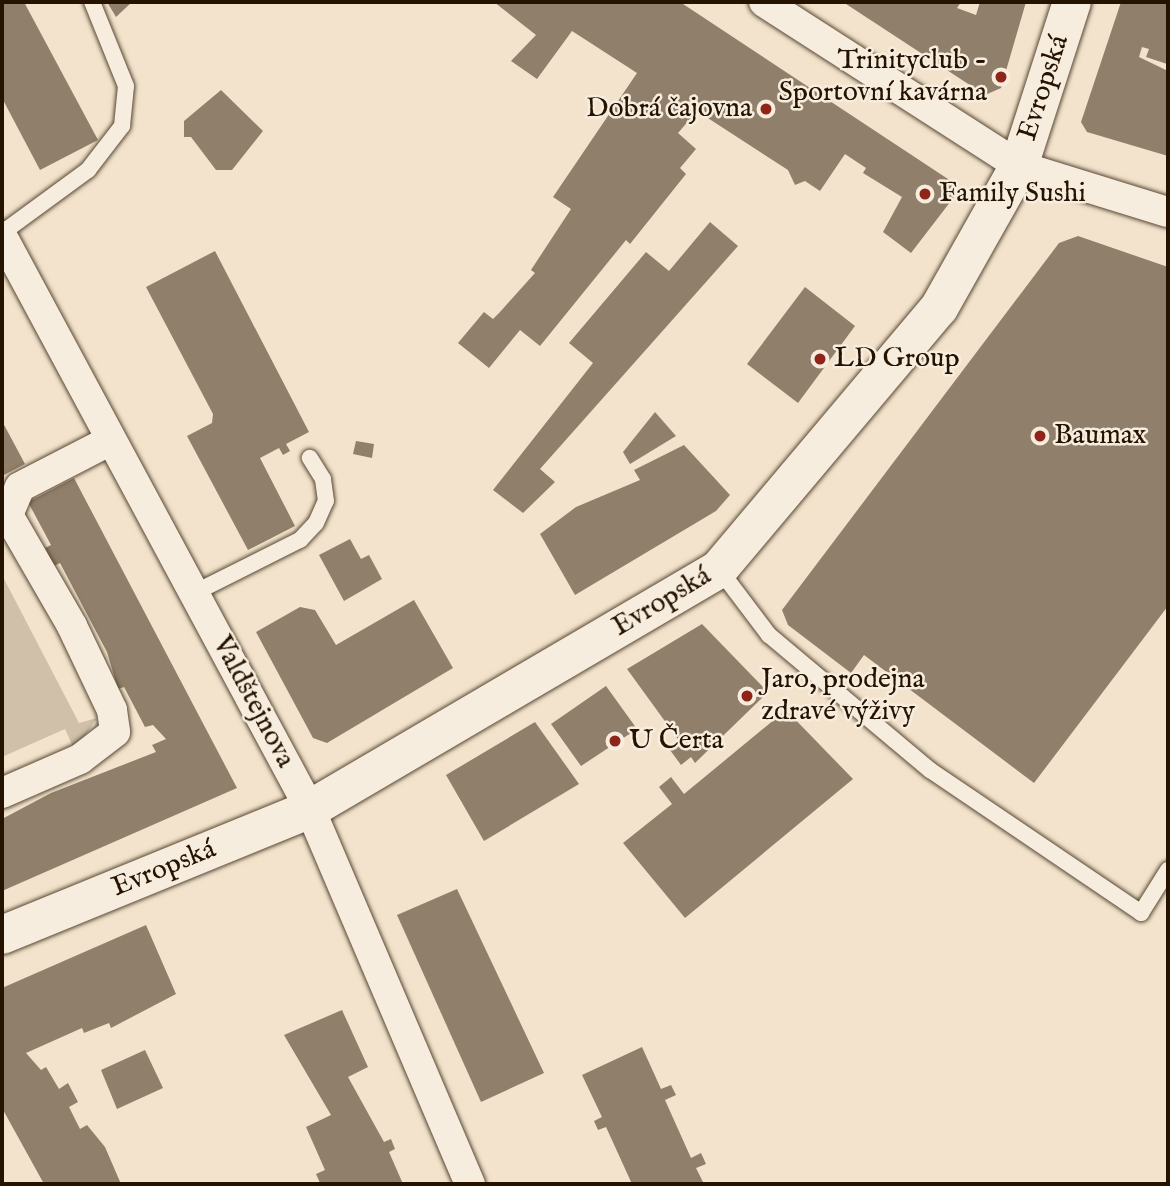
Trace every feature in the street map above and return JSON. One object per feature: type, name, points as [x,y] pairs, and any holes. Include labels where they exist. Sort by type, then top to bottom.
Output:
[{"type":"main road","name":"Evropská","points":[[2,935],[310,809],[719,569],[939,308],[1019,166],[1072,2]]},
{"type":"street","points":[[764,2],[1019,166],[1168,212]]},
{"type":"street","name":"Valdštejnova","points":[[4,247],[310,809],[471,1184]]},
{"type":"street","points":[[2,793],[80,759],[115,732],[112,710],[72,626],[5,516],[20,487],[111,440]]},
{"type":"lane","points":[[4,247],[88,170],[122,126],[126,86],[92,2]]},
{"type":"lane","points":[[194,593],[300,540],[316,523],[326,501],[323,479],[310,458]]},
{"type":"lane","points":[[719,569],[769,635],[930,770],[1141,913],[1168,870]]},
{"type":"shaded area","points":[[2,575],[79,723],[97,718],[75,751],[65,729],[2,757]]},
{"type":"building","points":[[2,2],[24,2],[98,140],[40,170],[2,98]]},
{"type":"building","points":[[107,2],[132,2],[116,17]]},
{"type":"building","points":[[494,2],[680,2],[951,181],[954,197],[911,253],[883,232],[902,197],[863,173],[866,168],[845,154],[820,191],[805,181],[795,185],[788,170],[697,111],[678,133],[696,149],[680,168],[686,174],[630,244],[626,240],[540,346],[520,330],[489,368],[458,343],[484,312],[493,319],[535,273],[531,270],[571,209],[553,197],[637,73],[572,31],[537,79],[511,61],[536,35]]},
{"type":"building","points":[[843,2],[961,2],[957,8],[976,15],[980,2],[1026,2],[1001,88],[985,95]]},
{"type":"building","points":[[1121,2],[1168,2],[1167,64],[1146,57],[1149,49],[1142,47],[1139,57],[1168,71],[1168,156],[1087,132],[1081,122]]},
{"type":"building","points":[[221,90],[263,131],[232,170],[216,170],[191,137],[184,137],[184,121]]},
{"type":"building","points":[[710,222],[738,246],[540,469],[555,482],[523,513],[493,490],[593,363],[569,343],[646,252],[669,271]]},
{"type":"building","name":"Baumax","points":[[1078,236],[1168,267],[1168,606],[1034,783],[864,655],[851,673],[788,625],[782,610],[1059,243]]},
{"type":"building","points":[[215,251],[309,432],[286,444],[290,451],[283,455],[279,448],[260,458],[295,526],[248,550],[187,436],[212,423],[213,414],[146,287]]},
{"type":"building","points":[[805,287],[855,326],[798,403],[747,364]]},
{"type":"building","points":[[655,412],[676,436],[630,464],[623,452]]},
{"type":"building","points":[[2,421],[25,464],[2,476]]},
{"type":"building","points":[[356,441],[374,444],[372,458],[353,454]]},
{"type":"building","points":[[684,445],[730,495],[716,511],[575,595],[540,534],[576,507],[640,480],[634,470]]},
{"type":"building","points":[[74,478],[237,788],[2,891],[2,819],[51,793],[156,752],[152,745],[166,739],[153,725],[145,727],[124,687],[118,689],[107,652],[60,563],[54,566],[45,548],[51,545],[28,502]]},
{"type":"building","points":[[350,539],[361,559],[369,555],[382,579],[344,601],[319,555]]},
{"type":"building","points":[[414,600],[453,668],[327,743],[313,738],[256,632],[300,607],[315,610],[336,645]]},
{"type":"building","points":[[702,624],[768,692],[695,763],[691,757],[681,765],[670,750],[680,742],[627,669]]},
{"type":"building","points":[[606,686],[637,729],[581,766],[551,724]]},
{"type":"building","points":[[786,710],[853,779],[685,918],[623,843],[672,804],[659,787],[671,777],[684,794]]},
{"type":"building","points":[[535,722],[579,784],[484,841],[446,775]]},
{"type":"building","points":[[457,889],[544,1073],[481,1102],[397,915]]},
{"type":"building","points":[[146,925],[176,994],[111,1028],[109,1023],[84,1033],[82,1028],[26,1053],[41,1070],[46,1067],[59,1089],[68,1083],[78,1102],[69,1107],[80,1129],[87,1125],[105,1147],[121,1184],[44,1184],[2,1108],[2,988]]},
{"type":"building","points":[[342,1010],[368,1067],[348,1077],[384,1142],[391,1139],[395,1149],[389,1152],[403,1184],[320,1183],[316,1174],[325,1170],[306,1127],[331,1115],[284,1035]]},
{"type":"building","points":[[642,1047],[661,1089],[671,1085],[676,1095],[665,1100],[691,1158],[701,1153],[706,1164],[696,1168],[704,1184],[632,1184],[606,1127],[598,1130],[594,1121],[602,1117],[582,1075]]},
{"type":"building","points":[[145,1050],[163,1088],[117,1109],[101,1070]]},
{"type":"place","name":"Trinityclub - Sportovní kavárna","points":[[1001,77]]},
{"type":"place","name":"Dobrá čajovna","points":[[766,109]]},
{"type":"place","name":"Family Sushi","points":[[925,194]]},
{"type":"place","name":"LD Group","points":[[820,359]]},
{"type":"place","name":"Baumax","points":[[1040,436]]},
{"type":"place","name":"Jaro, prodejna zdravé výživy","points":[[747,696]]},
{"type":"place","name":"U Čerta","points":[[615,741]]}]
